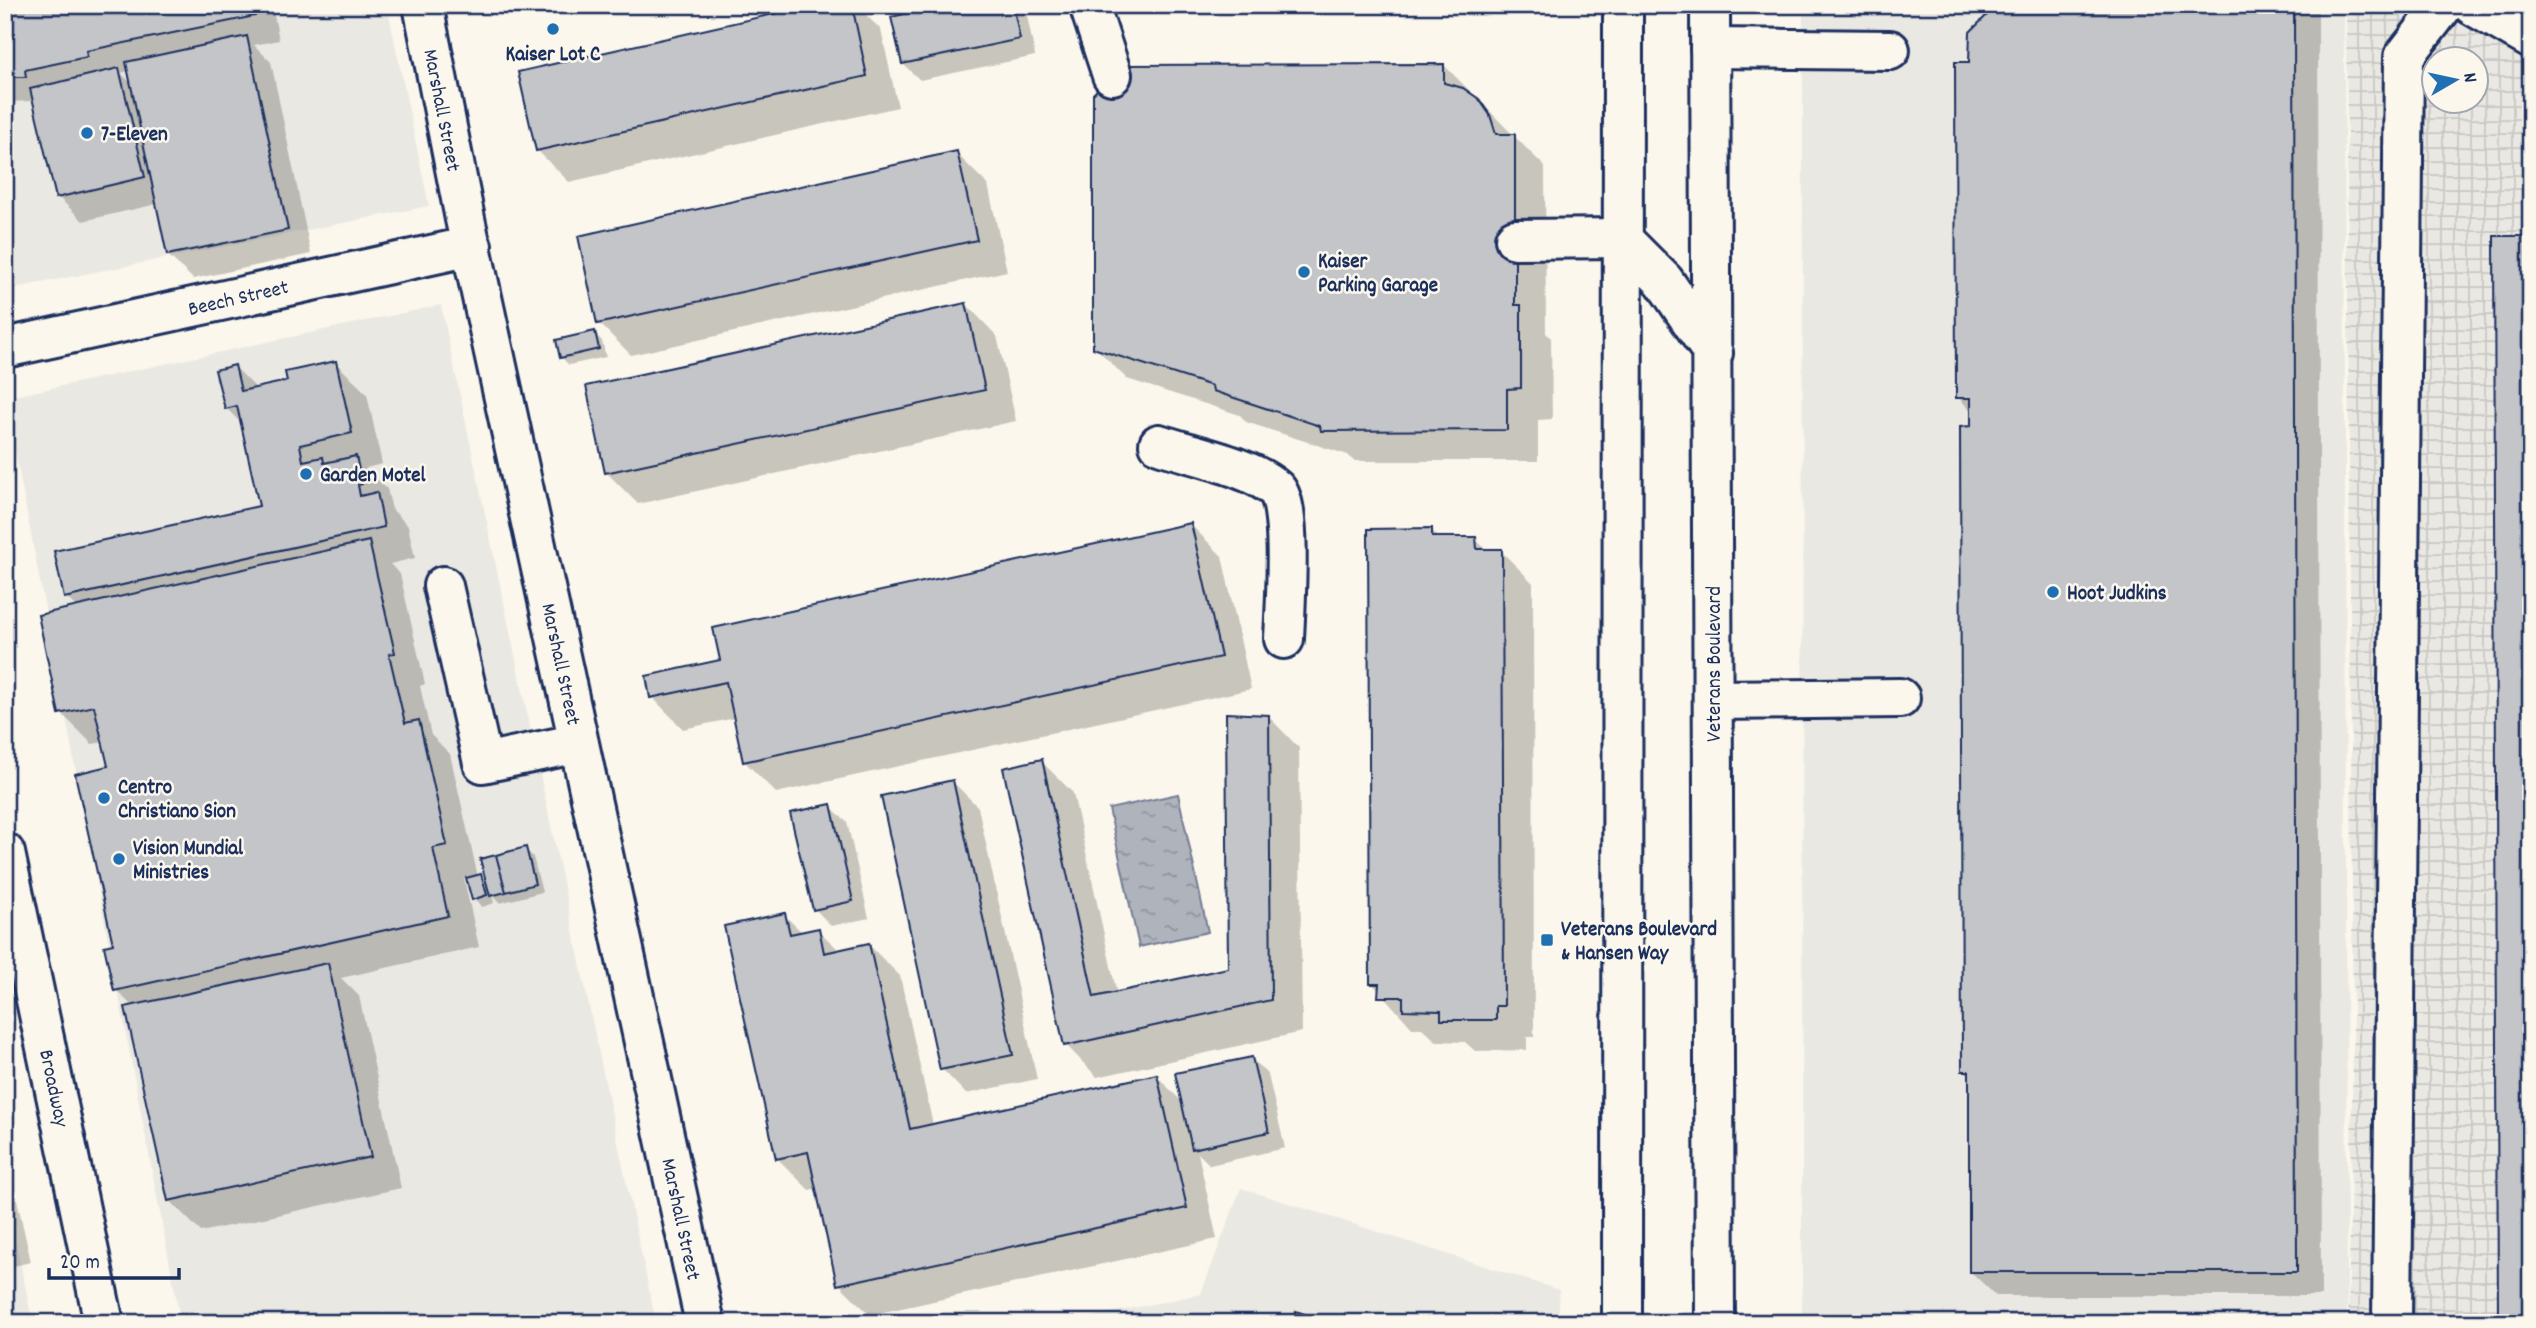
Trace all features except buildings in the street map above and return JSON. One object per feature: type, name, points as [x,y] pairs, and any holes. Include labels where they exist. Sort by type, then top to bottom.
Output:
[{"type":"main road","name":"Marshall Street","points":[[424,5],[471,246],[705,1323]]},
{"type":"main road","points":[[1089,5],[1112,75]]},
{"type":"main road","points":[[1622,1323],[1623,5]]},
{"type":"main road","name":"Veterans Boulevard","points":[[1710,5],[1715,1323]]},
{"type":"main road","points":[[2392,1323],[2404,57],[2444,5]]},
{"type":"main road","points":[[2472,5],[2531,39]]},
{"type":"main road","points":[[1710,48],[1890,50]]},
{"type":"main road","points":[[1515,239],[1621,238],[1664,281],[1713,353]]},
{"type":"main road","name":"Beech Street","points":[[5,348],[471,246]]},
{"type":"main road","points":[[1159,444],[1256,476],[1277,490],[1286,515],[1284,639]]},
{"type":"main road","points":[[443,586],[483,763],[579,743]]},
{"type":"main road","points":[[1713,700],[1900,698]]},
{"type":"main road","name":"Broadway","points":[[5,853],[104,1323]]},
{"type":"shaded area","points":[[5,5],[387,5],[429,206],[5,290]]},
{"type":"shaded area","points":[[1803,5],[2344,5],[2347,1323],[2162,1323],[2144,1318],[1802,1322]]},
{"type":"shaded area","points":[[2346,5],[2531,5],[2531,1323],[2348,1323],[2353,1044]]},
{"type":"shaded area","points":[[441,305],[656,1323],[181,1323],[5,398]]},
{"type":"shaded area","points":[[1241,1188],[1559,1290],[1559,1323],[1062,1323],[1201,1294]]},
{"type":"shaded area","points":[[5,1191],[33,1323],[5,1323]]},
{"type":"water","points":[[1178,794],[1208,932],[1139,947],[1109,809]]},
{"type":"place","name":"Kaiser Lot C","points":[[553,29]]},
{"type":"place","name":"7-Eleven","points":[[87,133]]},
{"type":"place","name":"Kaiser Parking Garage","points":[[1304,272]]},
{"type":"place","name":"Garden Motel","points":[[306,474]]},
{"type":"place","name":"Hoot Judkins","points":[[2053,592]]},
{"type":"place","name":"Centro Christiano Sion","points":[[104,798]]},
{"type":"place","name":"Vision Mundial Ministries","points":[[119,859]]},
{"type":"place","name":"Veterans Boulevard & Hansen Way","points":[[1547,940]]}]
